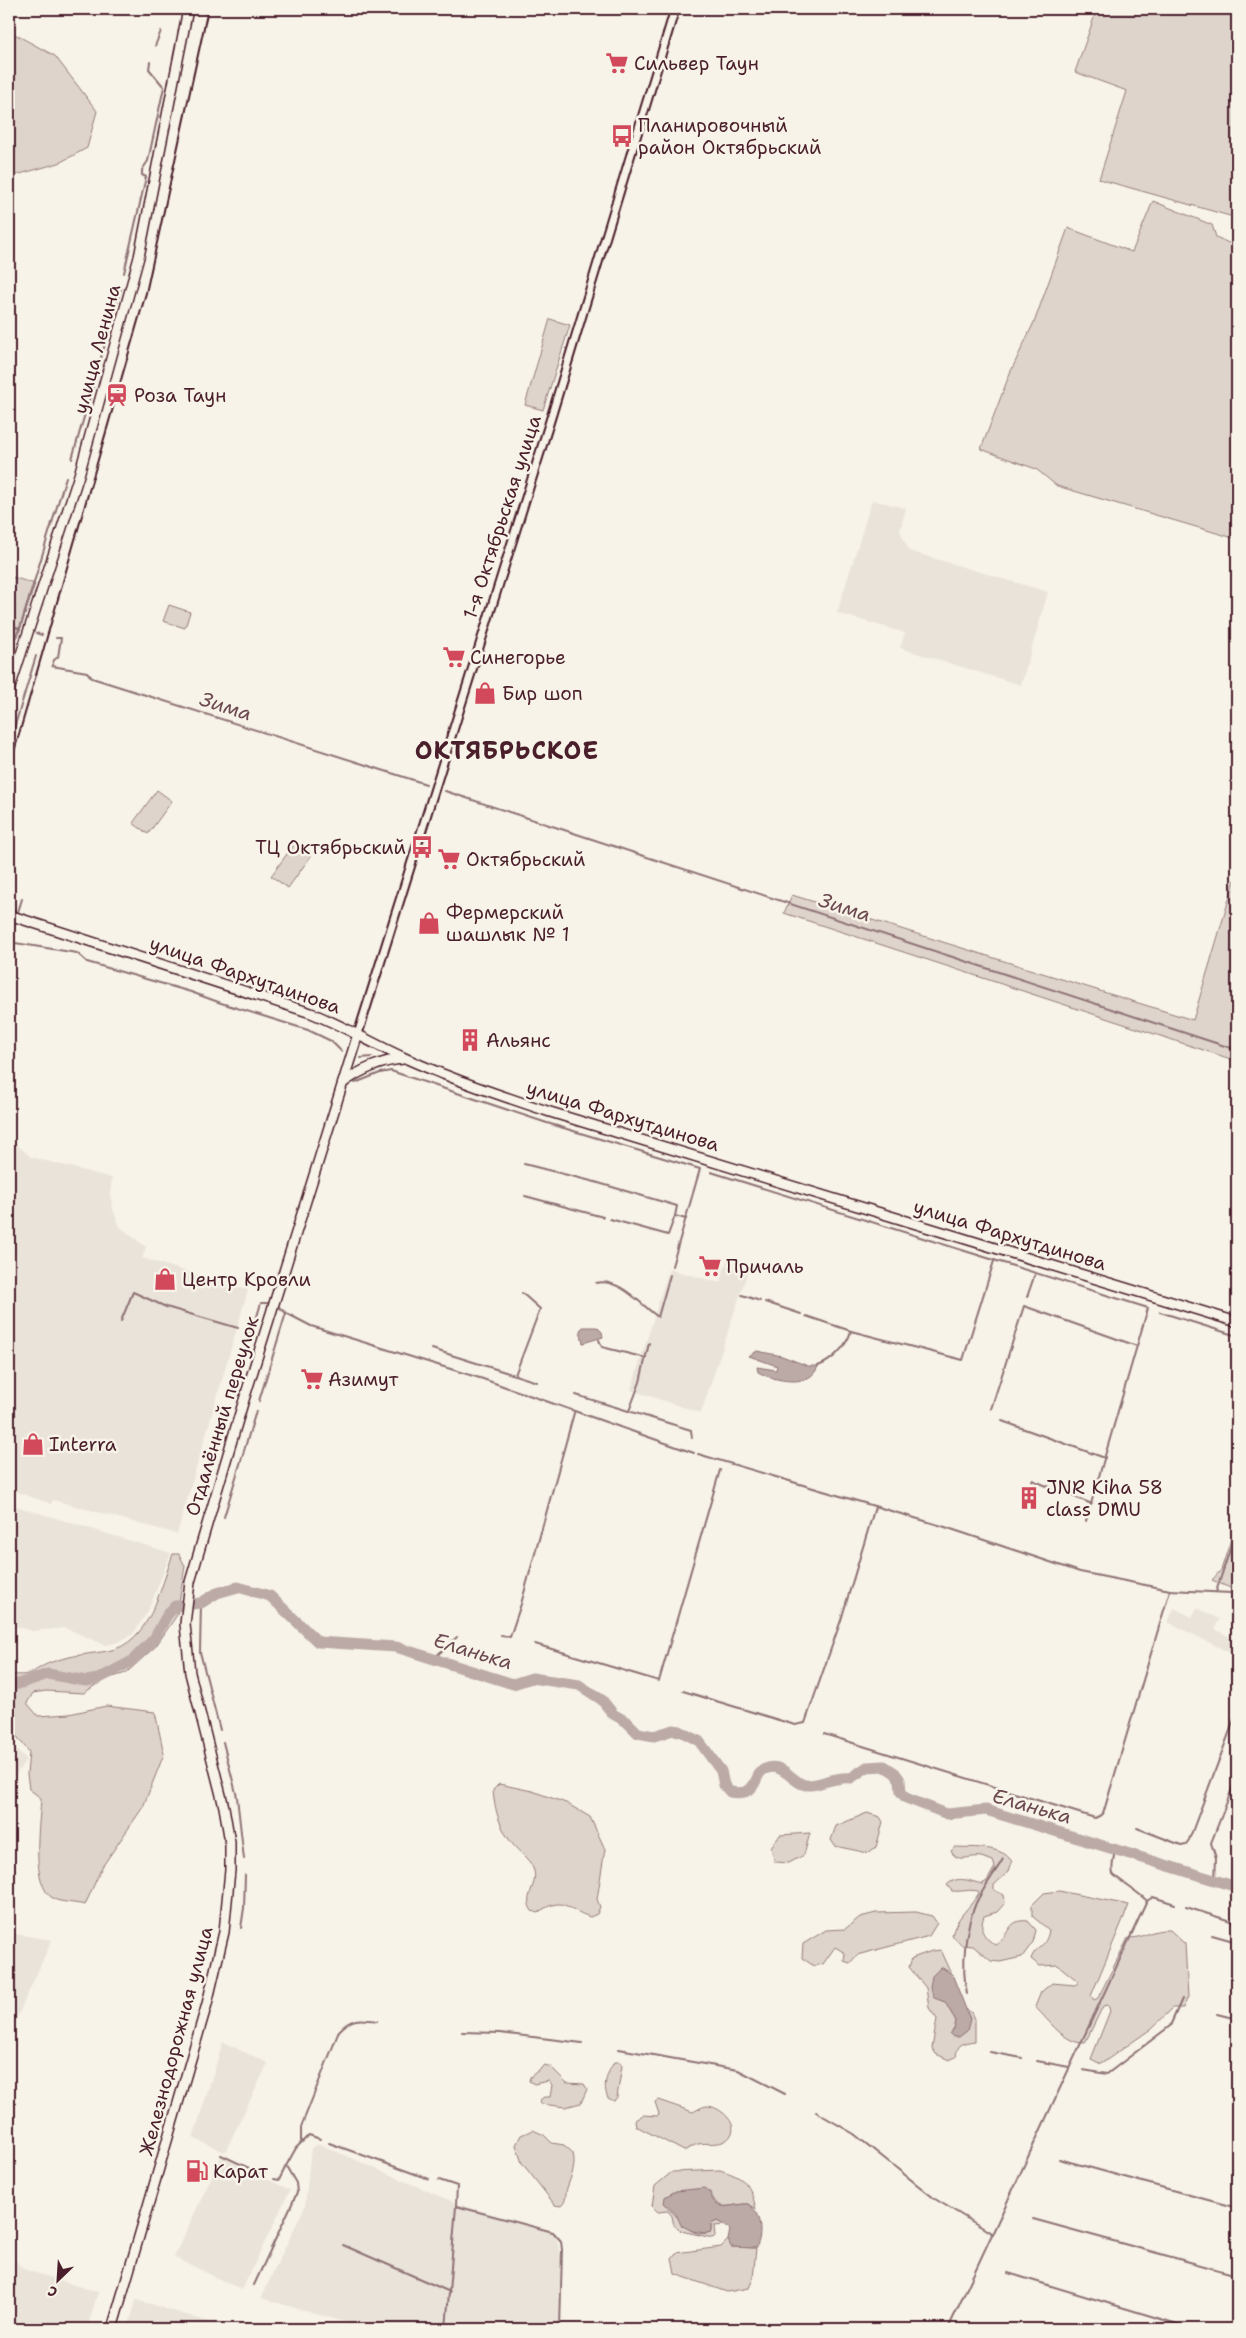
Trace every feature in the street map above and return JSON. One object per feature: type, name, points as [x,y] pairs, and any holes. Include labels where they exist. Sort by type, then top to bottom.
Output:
[{"type":"main road","name":"улица Ленина","points":[[9,690],[79,475],[139,257],[188,9]]},
{"type":"main road","name":"улица Фархутдинова","points":[[9,915],[260,994],[311,1013],[358,1034],[406,1059],[475,1087],[550,1112],[1237,1322]]},
{"type":"main road","points":[[9,919],[39,930],[60,931]]},
{"type":"main road","name":"Отдалённый переулок","points":[[198,1550],[358,1034]]},
{"type":"main road","points":[[343,1083],[353,1075],[381,1063],[406,1059]]},
{"type":"main road","name":"Железнодорожная улица","points":[[112,2329],[206,2004],[224,1932],[230,1870],[230,1842],[224,1807],[190,1673],[185,1624],[190,1582],[198,1550]]},
{"type":"street","name":"1-я Октябрьская улица","points":[[358,1034],[549,424],[675,9]]},
{"type":"shaded area","points":[[1097,9],[1237,9],[1237,218],[1099,179],[1127,91],[1075,72]]},
{"type":"shaded area","points":[[9,31],[55,56],[97,111],[87,148],[59,163],[9,177]]},
{"type":"shaded area","points":[[1153,201],[1212,225],[1216,237],[1237,247],[1237,539],[1057,486],[1036,469],[981,449],[1010,373],[1035,320],[1068,228],[1132,252]]},
{"type":"shaded area","points":[[550,319],[570,325],[543,410],[525,405]]},
{"type":"shaded area","points":[[872,500],[906,508],[900,531],[909,551],[1048,592],[1021,685],[900,648],[905,633],[837,613]]},
{"type":"shaded area","points":[[9,576],[35,584],[18,637],[9,641]]},
{"type":"shaded area","points":[[169,605],[190,612],[185,628],[163,621]]},
{"type":"shaded area","points":[[157,790],[172,801],[148,834],[133,823]]},
{"type":"shaded area","points":[[295,843],[311,856],[288,888],[271,876]]},
{"type":"shaded area","points":[[1237,872],[1237,1061],[784,913],[792,895],[1193,1020]]},
{"type":"shaded area","points":[[9,1138],[31,1157],[112,1178],[110,1194],[113,1210],[120,1227],[146,1247],[142,1258],[248,1290],[177,1534],[53,1500],[51,1504],[9,1489]]},
{"type":"shaded area","points":[[727,1260],[749,1268],[701,1413],[631,1390],[669,1269],[720,1283]]},
{"type":"shaded area","points":[[583,1327],[597,1327],[602,1332],[603,1337],[583,1343],[580,1330]]},
{"type":"shaded area","points":[[757,1351],[782,1356],[808,1366],[818,1366],[808,1378],[791,1381],[773,1378],[758,1372],[757,1367],[776,1370],[777,1366],[749,1356]]},
{"type":"shaded area","points":[[9,1504],[171,1553],[148,1611],[133,1634],[116,1643],[105,1645],[65,1628],[32,1631],[9,1624]]},
{"type":"shaded area","points":[[1237,1521],[1237,1591],[1212,1580],[1221,1570]]},
{"type":"shaded area","points":[[173,1554],[179,1554],[185,1566],[177,1615],[156,1646],[126,1673],[103,1680],[84,1693],[46,1691],[33,1693],[27,1703],[38,1716],[69,1714],[106,1706],[155,1712],[164,1754],[143,1807],[102,1867],[85,1905],[56,1900],[46,1892],[41,1881],[38,1837],[41,1798],[29,1789],[27,1774],[29,1752],[15,1734],[9,1733],[9,1674],[24,1675],[61,1659],[108,1651],[122,1646],[144,1626],[158,1598]]},
{"type":"shaded area","points":[[1174,1608],[1192,1617],[1197,1608],[1219,1619],[1215,1629],[1237,1641],[1230,1653],[1168,1622]]},
{"type":"shaded area","points":[[9,1741],[26,1759],[9,1786]]},
{"type":"shaded area","points":[[499,1784],[532,1791],[566,1803],[590,1817],[605,1849],[597,1899],[600,1907],[597,1914],[590,1917],[559,1904],[537,1913],[532,1911],[529,1906],[529,1896],[534,1882],[534,1871],[528,1861],[510,1841],[499,1820],[493,1790]]},
{"type":"shaded area","points":[[867,1813],[880,1817],[883,1822],[876,1847],[868,1853],[835,1846],[831,1840],[836,1826]]},
{"type":"shaded area","points":[[810,1833],[804,1855],[789,1863],[775,1862],[771,1848],[780,1835]]},
{"type":"shaded area","points":[[955,1847],[995,1850],[1008,1857],[1012,1862],[1009,1871],[994,1885],[994,1890],[1004,1895],[1005,1903],[997,1912],[984,1916],[982,1929],[985,1936],[995,1945],[1000,1942],[1016,1922],[1028,1921],[1036,1930],[1033,1942],[1022,1957],[1000,1962],[991,1961],[973,1946],[961,1945],[952,1935],[960,1917],[979,1893],[975,1890],[952,1891],[947,1885],[959,1879],[982,1884],[987,1881],[995,1867],[993,1861],[981,1857],[957,1857],[951,1851]]},
{"type":"shaded area","points":[[1059,1891],[1129,1905],[1091,1996],[1094,2000],[1098,1998],[1128,1938],[1170,1930],[1185,1944],[1188,1997],[1183,2008],[1173,2008],[1151,2029],[1101,2064],[1091,2059],[1110,2011],[1108,2005],[1103,2006],[1085,2043],[1070,2040],[1035,2007],[1041,1992],[1052,1983],[1075,1985],[1079,1982],[1058,1965],[1040,1966],[1031,1959],[1045,1941],[1049,1930],[1032,1916],[1032,1905],[1044,1893]]},
{"type":"shaded area","points":[[916,1912],[932,1916],[937,1923],[929,1936],[857,1955],[850,1963],[844,1961],[845,1953],[835,1947],[823,1964],[814,1966],[802,1958],[803,1944],[826,1930],[845,1929],[860,1917],[876,1913]]},
{"type":"shaded area","points":[[9,1933],[52,1940],[9,2035]]},
{"type":"shaded area","points":[[941,1950],[952,1974],[941,1968],[945,2002],[956,2021],[955,2029],[950,2034],[970,2019],[965,2009],[971,2012],[975,2021],[975,2041],[961,2045],[956,2057],[949,2060],[936,2054],[932,2048],[937,2019],[929,2008],[926,1988],[909,1967],[912,1958]]},
{"type":"shaded area","points":[[941,1967],[952,1974],[970,2019],[967,2031],[959,2037],[953,2037],[950,2034],[954,2029],[956,2021],[945,2002],[934,1998],[930,1987],[932,1976]]},
{"type":"shaded area","points":[[223,2042],[268,2063],[225,2152],[193,2138]]},
{"type":"shaded area","points":[[614,2062],[620,2062],[622,2066],[617,2097],[614,2101],[608,2098],[605,2084],[607,2075]]},
{"type":"shaded area","points":[[545,2065],[551,2067],[567,2083],[584,2084],[587,2089],[581,2103],[565,2107],[541,2104],[540,2100],[544,2097],[550,2097],[552,2085],[549,2081],[534,2084],[529,2081],[530,2077]]},
{"type":"shaded area","points":[[658,2100],[693,2112],[705,2106],[717,2109],[730,2121],[733,2130],[731,2135],[720,2143],[698,2144],[684,2151],[636,2126],[635,2120],[643,2115],[657,2116],[659,2114],[655,2102]]},
{"type":"shaded area","points":[[533,2130],[544,2135],[552,2143],[564,2145],[573,2153],[573,2170],[565,2200],[561,2206],[555,2205],[522,2163],[516,2145],[521,2135]]},
{"type":"shaded area","points":[[319,2144],[460,2205],[552,2231],[556,2235],[561,2257],[559,2329],[368,2329],[261,2298],[305,2206],[311,2148]]},
{"type":"shaded area","points":[[221,2157],[290,2190],[242,2290],[174,2257]]},
{"type":"shaded area","points":[[720,2170],[741,2179],[749,2187],[756,2209],[749,2204],[721,2206],[713,2199],[710,2192],[676,2191],[665,2197],[667,2208],[686,2226],[697,2233],[711,2232],[711,2224],[717,2221],[726,2225],[714,2226],[715,2236],[713,2238],[681,2231],[674,2226],[672,2216],[668,2211],[658,2212],[652,2206],[655,2186],[672,2172]]},
{"type":"shaded area","points":[[704,2188],[719,2206],[749,2204],[753,2208],[760,2225],[760,2237],[756,2248],[731,2247],[728,2240],[730,2229],[717,2221],[711,2224],[711,2232],[692,2231],[681,2225],[676,2214],[664,2203],[665,2197],[676,2191]]},
{"type":"shaded area","points":[[728,2240],[732,2247],[756,2248],[753,2279],[749,2288],[727,2292],[675,2274],[672,2258],[676,2253],[721,2247]]},
{"type":"shaded area","points":[[9,2256],[23,2269],[98,2292],[87,2329],[9,2329]]},
{"type":"shaded area","points":[[137,2300],[232,2329],[128,2329]]},
{"type":"waterway","points":[[155,46],[161,31]]},
{"type":"waterway","points":[[124,273],[146,177],[142,175],[142,170],[148,161],[164,87],[149,69],[150,62]]},
{"type":"waterway","points":[[72,459],[121,288]]},
{"type":"waterway","points":[[10,645],[20,628],[66,477]]},
{"type":"waterway","name":"Зима","points":[[9,624],[20,629]]},
{"type":"waterway","name":"Зима","points":[[36,633],[42,635]]},
{"type":"waterway","name":"Зима","points":[[56,638],[61,638],[58,657],[54,660],[52,666],[87,672],[92,678],[426,784]]},
{"type":"waterway","points":[[9,745],[36,656]]},
{"type":"waterway","name":"Зима","points":[[445,791],[1237,1050]]},
{"type":"waterway","points":[[18,912],[22,899]]},
{"type":"waterway","points":[[10,942],[13,933]]},
{"type":"waterway","points":[[9,942],[77,953],[87,962],[191,992],[308,1030],[331,1041],[341,1051]]},
{"type":"waterway","points":[[361,1058],[372,1057]]},
{"type":"waterway","points":[[355,1083],[380,1073],[391,1071],[547,1123],[700,1169],[672,1266]]},
{"type":"waterway","points":[[524,1164],[677,1206],[675,1216],[686,1219]]},
{"type":"waterway","points":[[711,1172],[1148,1308],[1086,1521]]},
{"type":"waterway","points":[[525,1196],[603,1217]]},
{"type":"waterway","points":[[610,1219],[668,1235],[675,1216]]},
{"type":"waterway","points":[[806,1316],[851,1331],[963,1360],[994,1261]]},
{"type":"waterway","points":[[1027,1297],[1035,1274]]},
{"type":"waterway","points":[[596,1283],[605,1282],[621,1288],[658,1317],[670,1275]]},
{"type":"waterway","points":[[121,1321],[133,1292],[166,1307],[238,1328]]},
{"type":"waterway","points":[[515,1375],[540,1309],[522,1293]]},
{"type":"waterway","points":[[742,1295],[760,1301]]},
{"type":"waterway","points":[[765,1302],[801,1314]]},
{"type":"waterway","points":[[247,1331],[252,1333],[261,1303],[268,1303]]},
{"type":"waterway","points":[[991,1409],[1024,1306],[1137,1346]]},
{"type":"waterway","points":[[279,1307],[286,1313],[311,1326],[483,1379],[694,1453]]},
{"type":"waterway","points":[[1160,1312],[1237,1336]]},
{"type":"waterway","points":[[259,1401],[286,1313]]},
{"type":"waterway","points":[[818,1366],[829,1361],[838,1352],[846,1342],[851,1331]]},
{"type":"waterway","points":[[599,1340],[602,1347],[646,1358]]},
{"type":"waterway","points":[[629,1411],[640,1382],[649,1343]]},
{"type":"waterway","points":[[432,1349],[537,1382]]},
{"type":"waterway","points":[[576,1395],[691,1430],[692,1438]]},
{"type":"waterway","points":[[224,1517],[256,1411]]},
{"type":"waterway","points":[[501,1635],[510,1637],[521,1604],[574,1413]]},
{"type":"waterway","points":[[1002,1421],[1105,1458]]},
{"type":"waterway","points":[[698,1454],[942,1526],[1080,1572],[1170,1590],[1231,1593],[1237,1598]]},
{"type":"waterway","points":[[535,1644],[659,1681],[720,1470]]},
{"type":"waterway","points":[[1032,1480],[1092,1504]]},
{"type":"waterway","points":[[683,1691],[795,1725],[805,1723],[841,1620],[875,1507]]},
{"type":"waterway","points":[[1216,1592],[1237,1528]]},
{"type":"waterway","name":"Еланька","points":[[9,1687],[48,1674],[86,1681],[98,1679],[132,1661],[154,1639],[167,1615],[175,1606],[201,1603],[217,1593],[238,1587],[270,1596],[318,1642],[396,1647],[513,1684],[532,1678],[579,1685],[602,1700],[613,1714],[627,1722],[638,1733],[654,1736],[673,1730],[680,1731],[699,1741],[721,1771],[724,1785],[730,1792],[740,1793],[747,1791],[752,1788],[763,1770],[773,1767],[782,1770],[802,1784],[812,1785],[838,1778],[851,1778],[867,1767],[884,1766],[895,1773],[900,1780],[901,1792],[906,1798],[947,1814],[986,1810],[1237,1887]]},
{"type":"waterway","points":[[824,1734],[1095,1818],[1103,1814],[1170,1590]]},
{"type":"waterway","points":[[201,1603],[200,1652],[220,1730]]},
{"type":"waterway","points":[[433,1659],[457,1637]]},
{"type":"waterway","points":[[1137,1828],[1181,1845],[1186,1844],[1237,1712]]},
{"type":"waterway","points":[[223,1742],[237,1797],[244,1859]]},
{"type":"waterway","points":[[1215,1881],[1216,1858],[1211,1843],[1237,1776]]},
{"type":"waterway","points":[[1115,1850],[1112,1865],[1113,1874],[1147,1901]]},
{"type":"waterway","points":[[967,1994],[964,1960],[969,1924],[979,1897],[1003,1859]]},
{"type":"waterway","points":[[1232,1861],[1237,1863]]},
{"type":"waterway","points":[[241,1928],[245,1875]]},
{"type":"waterway","points":[[948,2329],[1147,1901],[1153,1897],[1175,1904]]},
{"type":"waterway","points":[[1186,1907],[1237,1923]]},
{"type":"waterway","points":[[1212,1935],[1237,1942]]},
{"type":"waterway","points":[[1083,2070],[1107,2074],[1170,2026],[1182,1999]]},
{"type":"waterway","points":[[1217,2014],[1237,2019]]},
{"type":"waterway","points":[[301,2141],[301,2127],[339,2031],[352,2021],[365,2019],[377,2021]]},
{"type":"waterway","points":[[462,2032],[500,2033],[582,2043]]},
{"type":"waterway","points":[[619,2049],[738,2070],[785,2094]]},
{"type":"waterway","points":[[990,2052],[1022,2058]]},
{"type":"waterway","points":[[1037,2061],[1069,2067]]},
{"type":"waterway","points":[[816,2112],[854,2134],[935,2199],[993,2234]]},
{"type":"waterway","points":[[254,2285],[297,2193],[296,2183],[286,2166],[296,2148],[309,2135],[320,2139]]},
{"type":"waterway","points":[[329,2143],[429,2179]]},
{"type":"waterway","points":[[221,2155],[264,2175]]},
{"type":"waterway","points":[[1059,2159],[1237,2208]]},
{"type":"waterway","points":[[274,2179],[279,2180],[286,2166]]},
{"type":"waterway","points":[[439,2180],[457,2186],[456,2205]]},
{"type":"waterway","points":[[446,2329],[456,2206],[553,2232],[561,2241],[560,2329]]},
{"type":"waterway","points":[[1033,2219],[1237,2275]]},
{"type":"waterway","points":[[343,2245],[450,2292]]},
{"type":"waterway","points":[[1008,2273],[1194,2329]]},
{"type":"railway","points":[[9,769],[146,293],[208,9]]},
{"type":"place","name":"Сильвер Таун","points":[[617,63]]},
{"type":"place","name":"Планировочный район Октябрьский","points":[[622,136]]},
{"type":"place","name":"Роза Таун","points":[[117,395]]},
{"type":"place","name":"Синегорье","points":[[454,657]]},
{"type":"place","name":"Бир шоп","points":[[485,693]]},
{"type":"place","name":"ТЦ Октябрьский","points":[[422,847]]},
{"type":"place","name":"Октябрьский","points":[[449,859]]},
{"type":"place","name":"Фермерский шашлык № 1","points":[[429,923]]},
{"type":"place","name":"Альянс","points":[[470,1040]]},
{"type":"place","name":"Причаль","points":[[710,1266]]},
{"type":"place","name":"Центр Кровли","points":[[165,1279]]},
{"type":"place","name":"Азимут","points":[[312,1379]]},
{"type":"place","name":"Interra","points":[[33,1444]]},
{"type":"place","name":"JNR Kiha 58 class DMU","points":[[1029,1498]]},
{"type":"place","name":"Карат","points":[[197,2171]]},
{"type":"district","name":"ОКТЯБРЬСКОЕ","points":[[507,751]]}]
